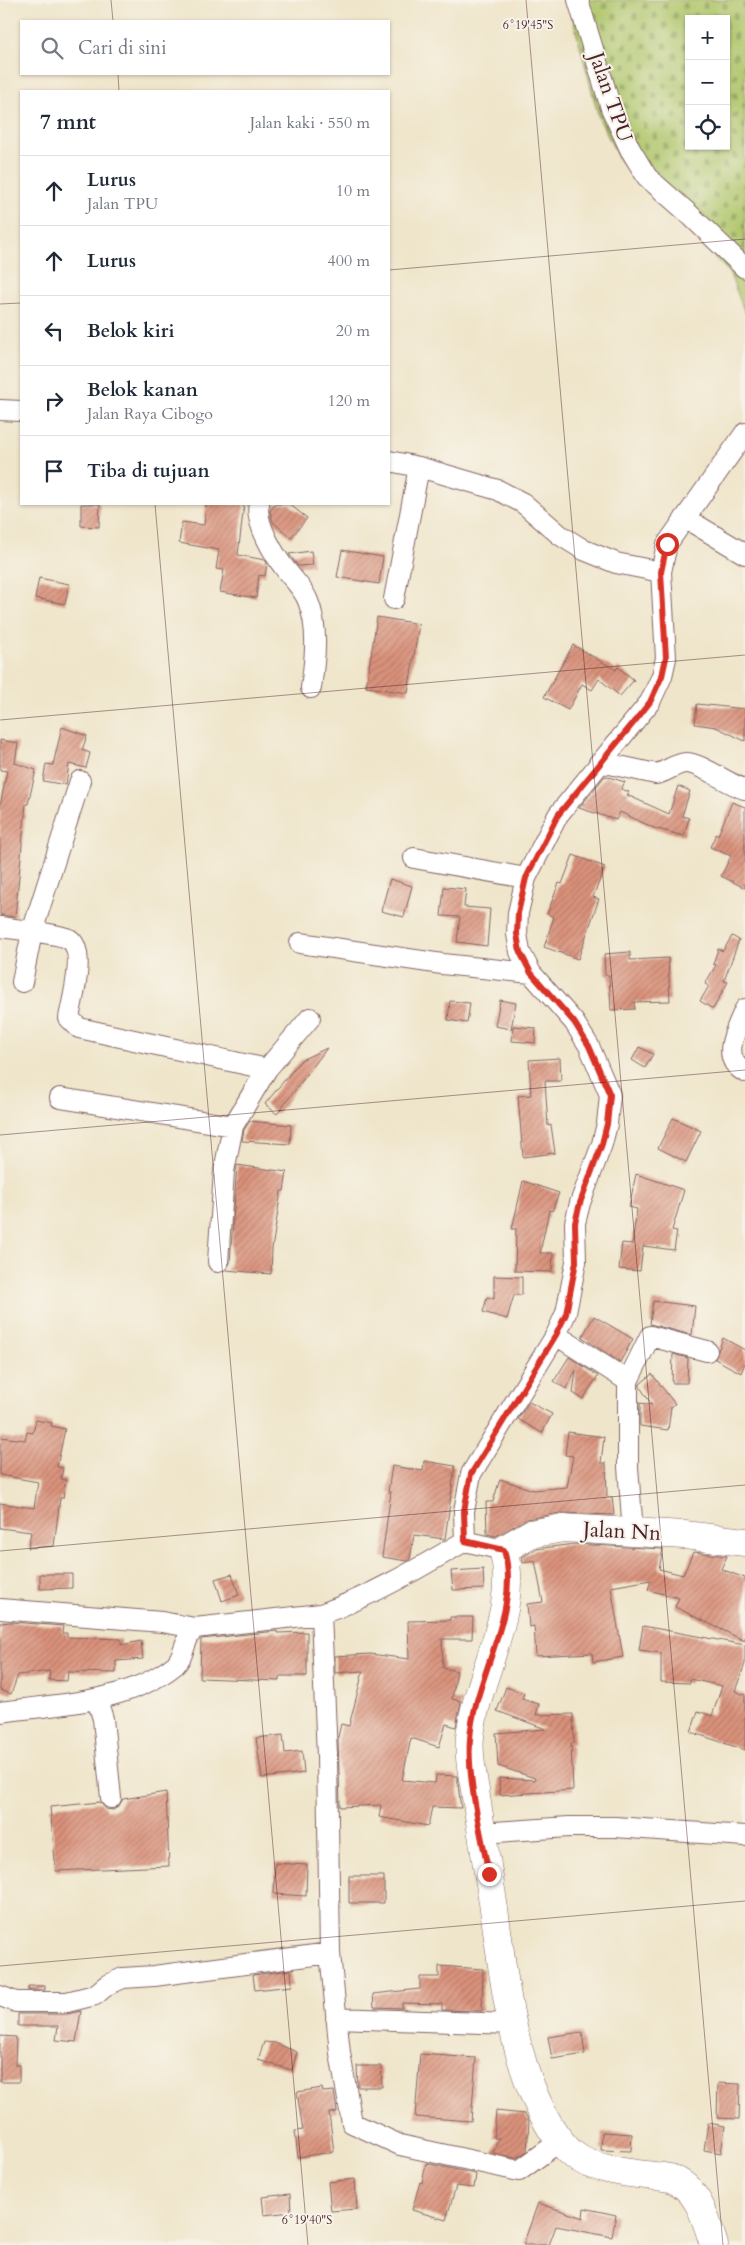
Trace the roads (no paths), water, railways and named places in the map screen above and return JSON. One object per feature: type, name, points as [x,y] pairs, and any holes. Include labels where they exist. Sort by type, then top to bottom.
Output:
[{"type":"street","name":"Jalan TPU","points":[[578,0],[611,108],[630,149],[647,178],[688,213],[745,268]]},
{"type":"street","points":[[0,410],[20,411]]},
{"type":"street","points":[[465,1541],[464,1511],[471,1474],[556,1335],[566,1314],[576,1262],[575,1223],[580,1203],[602,1144],[607,1124],[610,1095],[589,1046],[574,1022],[531,973],[520,952],[517,934],[518,913],[526,878],[558,815],[650,702],[662,676],[666,658],[661,572],[667,544],[745,433]]},
{"type":"street","points":[[390,461],[420,467],[498,490],[523,503],[560,535],[584,550],[616,563],[661,572]]},
{"type":"street","points":[[394,599],[420,467]]},
{"type":"street","points":[[259,505],[260,518],[264,531],[286,570],[303,589],[312,614],[316,652],[311,688]]},
{"type":"street","points":[[685,518],[745,554]]},
{"type":"street","points":[[599,763],[656,774],[663,773],[680,764],[691,764],[745,789]]},
{"type":"street","points":[[22,982],[32,932],[80,781]]},
{"type":"street","points":[[414,858],[526,878]]},
{"type":"street","points":[[0,927],[69,939],[74,946],[78,966],[69,1018],[78,1028],[267,1069]]},
{"type":"street","points":[[300,943],[442,964],[531,973]]},
{"type":"street","points":[[745,1009],[737,1028],[731,1055],[736,1066],[745,1072]]},
{"type":"street","points":[[218,1262],[224,1172],[233,1126],[267,1069],[310,1018]]},
{"type":"street","points":[[60,1098],[233,1126]]},
{"type":"street","points":[[556,1335],[628,1381]]},
{"type":"street","points":[[633,1532],[628,1468],[628,1381],[650,1336],[707,1351]]},
{"type":"street","name":"Jalan Nn","points":[[504,1550],[530,1534],[563,1528],[684,1535],[745,1542]]},
{"type":"street","points":[[0,1609],[162,1622],[195,1628],[321,1614],[341,1607],[402,1577],[465,1541],[504,1550],[506,1560],[506,1607],[480,1690],[470,1737],[470,1758],[503,1984],[524,2069],[542,2111],[560,2141],[575,2156],[588,2164],[670,2178],[682,2182],[694,2195],[714,2245]]},
{"type":"street","points":[[321,1614],[327,1756],[330,1953],[340,2053],[352,2123],[400,2145],[519,2171],[560,2141]]},
{"type":"street","points":[[0,1712],[97,1699],[153,1681],[175,1665],[189,1635],[195,1628]]},
{"type":"street","points":[[97,1699],[103,1719],[112,1798]]},
{"type":"street","points":[[481,1833],[569,1827],[615,1827],[745,1836]]},
{"type":"street","points":[[0,1996],[16,2002],[66,2002],[95,1995],[107,1985],[123,1978],[154,1976],[330,1953]]},
{"type":"street","points":[[336,2018],[512,2024]]}]
